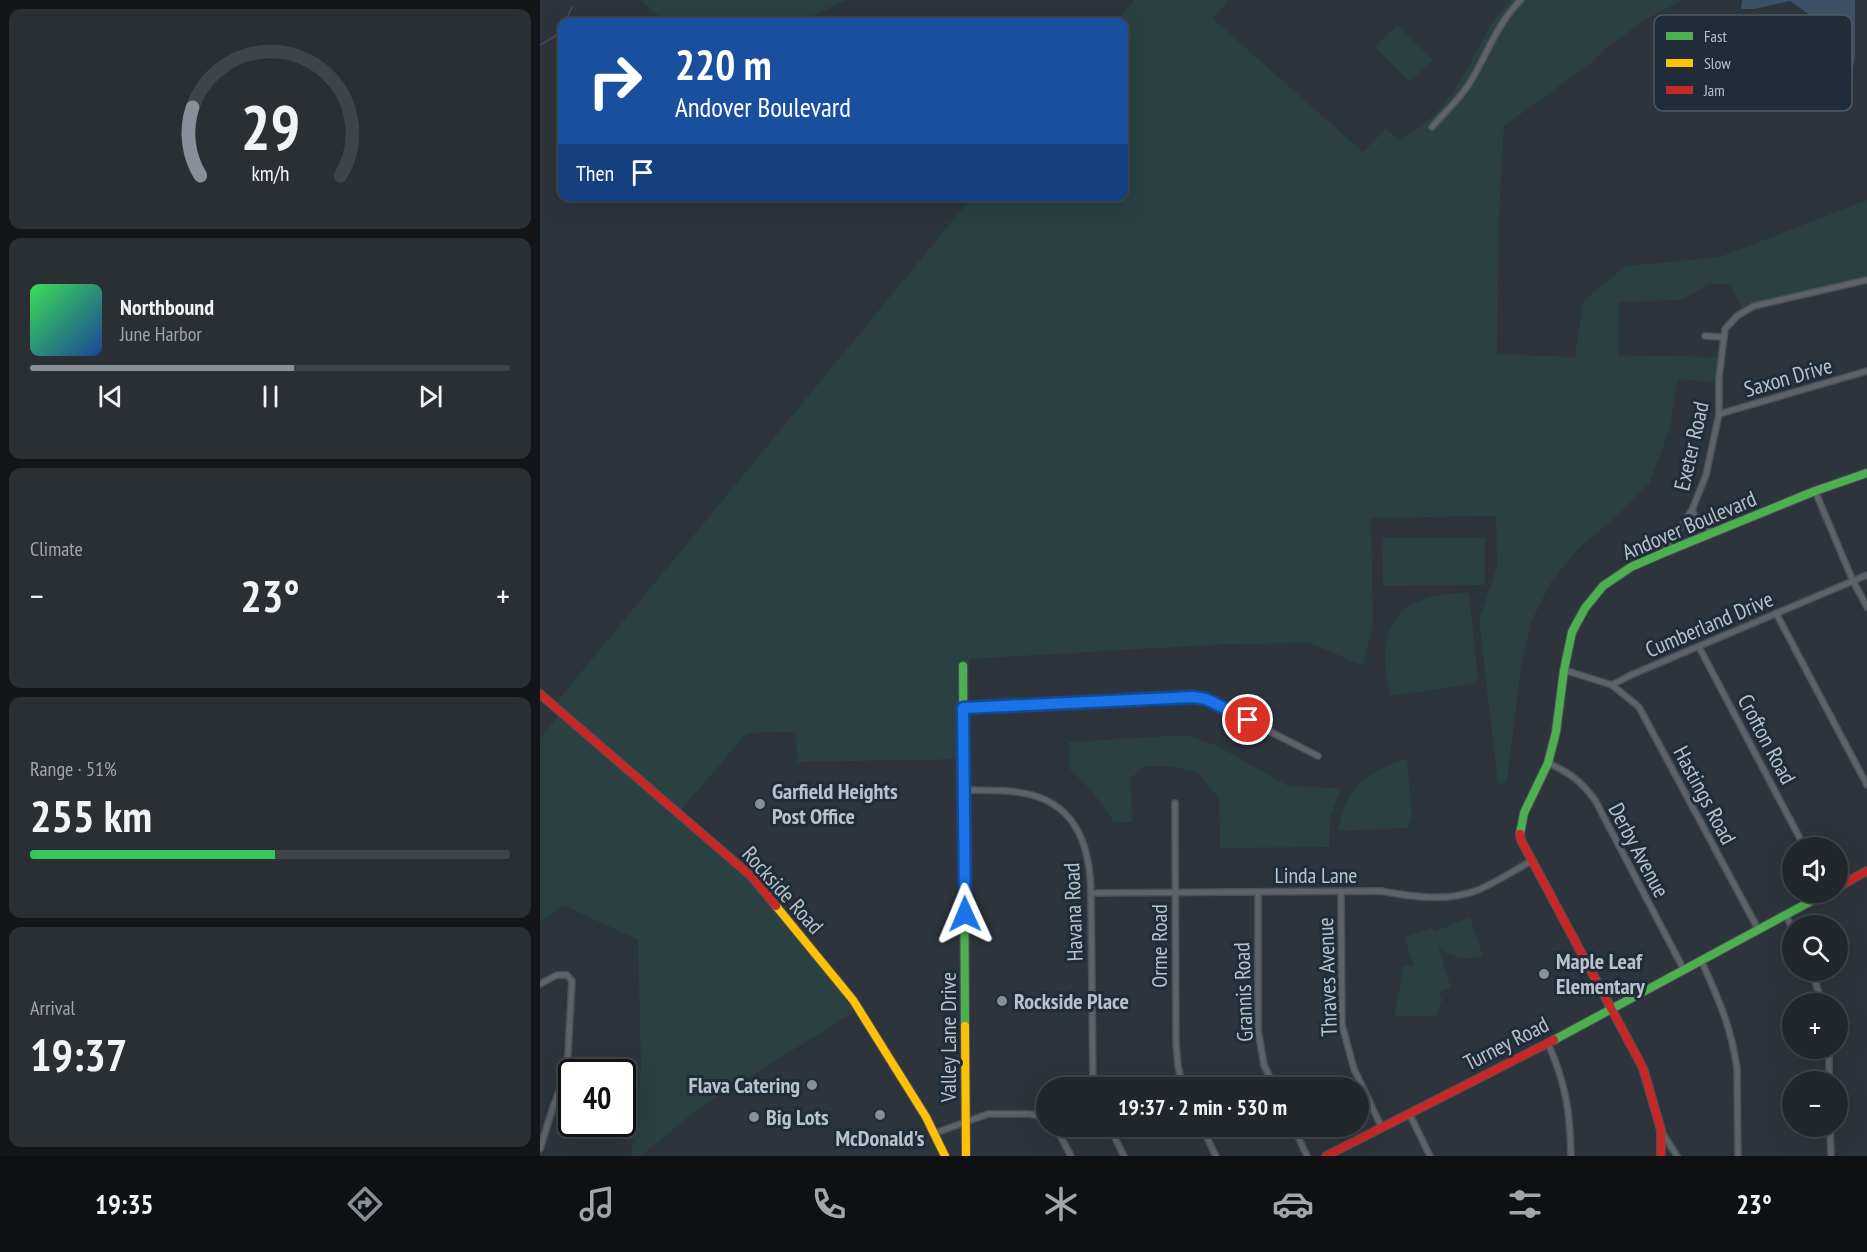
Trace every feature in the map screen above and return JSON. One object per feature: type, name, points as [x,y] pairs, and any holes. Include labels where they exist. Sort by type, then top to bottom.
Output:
[{"type":"street","points":[[1432,127],[1464,92],[1494,36],[1521,0]]},
{"type":"street","points":[[1705,336],[1723,337],[1725,329],[1737,316],[1754,306],[1867,280]]},
{"type":"street","name":"Exeter Road","points":[[1663,553],[1692,510],[1706,475],[1719,414],[1719,378],[1723,337]]},
{"type":"street","name":"Saxon Drive","points":[[1719,414],[1867,371]]},
{"type":"street","name":"Andover Boulevard","points":[[1532,861],[1521,840],[1520,829],[1524,813],[1548,763],[1556,732],[1564,670],[1572,632],[1585,608],[1603,586],[1631,567],[1663,553],[1815,491],[1867,473]]},
{"type":"street","points":[[1815,491],[1853,581],[1867,607]]},
{"type":"street","points":[[1692,510],[1695,516],[1714,532]]},
{"type":"street","name":"Cumberland Drive","points":[[1612,686],[1631,675],[1867,575]]},
{"type":"street","points":[[1776,613],[1867,785]]},
{"type":"street","name":"Crofton Road","points":[[1699,647],[1799,837]]},
{"type":"street","name":"Valley Lane Drive","points":[[963,666],[966,1156]]},
{"type":"street","points":[[1564,670],[1612,686]]},
{"type":"street","name":"Hastings Road","points":[[1612,686],[1639,707],[1758,929]]},
{"type":"street","name":"Rockside Road","points":[[543,696],[751,876],[853,1000],[934,1133],[945,1156]]},
{"type":"street","points":[[963,708],[1193,697],[1206,699],[1318,756]]},
{"type":"street","name":"Derby Avenue","points":[[1548,763],[1569,772],[1594,800],[1684,970]]},
{"type":"street","name":"Havana Road","points":[[963,790],[1011,791],[1032,795],[1049,802],[1077,829],[1085,845],[1090,865],[1091,893],[1093,1077]]},
{"type":"street","name":"Orme Road","points":[[1175,803],[1176,1044],[1180,1077]]},
{"type":"street","points":[[1532,861],[1643,1068],[1660,1130],[1660,1156]]},
{"type":"street","name":"Linda Lane","points":[[1091,893],[1381,891],[1406,897],[1460,896],[1478,890],[1532,861]]},
{"type":"street","points":[[1848,882],[1867,872]]},
{"type":"street","name":"Thraves Avenue","points":[[1341,891],[1342,1025],[1346,1047],[1354,1069],[1381,1126]]},
{"type":"street","name":"Grannis Road","points":[[1258,892],[1258,1030],[1264,1065],[1270,1077]]},
{"type":"street","name":"Turney Road","points":[[1786,915],[1808,903]]},
{"type":"street","name":"Turney Road","points":[[1326,1156],[1548,1043],[1782,917]]},
{"type":"street","points":[[1701,960],[1727,1017],[1735,1054],[1738,1156]]},
{"type":"street","points":[[540,984],[557,975],[567,975],[572,981],[567,1071],[540,1149]]},
{"type":"street","points":[[1548,1043],[1560,1070],[1567,1096],[1571,1156]]},
{"type":"street","points":[[934,1133],[994,1113],[1036,1114]]},
{"type":"street","points":[[1409,1113],[1430,1156]]},
{"type":"street","points":[[1660,1130],[1677,1156]]},
{"type":"street","points":[[1061,1137],[1071,1156]]},
{"type":"street","points":[[1114,1137],[1124,1156]]},
{"type":"street","points":[[1206,1137],[1216,1156]]},
{"type":"street","points":[[1298,1137],[1307,1156]]},
{"type":"street","points":[[1830,1137],[1830,1156]]},
{"type":"green space","points":[[640,0],[845,0],[810,18],[661,18]]},
{"type":"green space","points":[[1134,0],[1229,0],[1213,19],[1363,152],[1386,128],[1400,141],[1436,113],[1459,83],[1493,22],[1511,0],[1682,0],[1645,20],[1504,126],[1499,218],[1497,354],[1575,357],[1583,301],[1626,266],[1720,257],[1867,200],[1867,280],[1754,306],[1744,312],[1730,284],[1709,284],[1682,300],[1619,302],[1618,355],[1721,357],[1719,383],[1678,379],[1670,428],[1650,482],[1618,515],[1580,547],[1552,580],[1533,618],[1522,659],[1507,782],[1498,784],[1479,620],[1497,567],[1496,516],[1371,518],[1373,624],[1363,666],[1310,643],[1229,644],[969,659],[969,759],[797,762],[796,732],[747,733],[678,813],[751,876],[796,930],[854,1012],[695,1111],[641,1156],[631,1156],[633,1137],[636,1137],[636,1112],[641,1067],[638,940],[565,906],[540,922],[540,738],[561,713],[555,704],[969,201],[1128,201],[1128,18],[1119,18]]},
{"type":"green space","points":[[1397,25],[1433,60],[1410,82],[1375,47]]},
{"type":"green space","points":[[1382,538],[1485,538],[1485,585],[1383,586]]},
{"type":"green space","points":[[1469,593],[1478,678],[1473,684],[1390,696],[1385,650],[1396,618],[1408,607],[1424,599]]},
{"type":"green space","points":[[1186,735],[1218,746],[1288,786],[1341,788],[1330,817],[1329,847],[1220,848],[1219,798],[1198,773],[1170,766],[1145,766],[1131,778],[1132,822],[1114,822],[1091,790],[1069,768],[1069,742]]},
{"type":"green space","points":[[1407,758],[1412,817],[1408,828],[1338,831],[1347,802],[1360,783],[1379,770]]},
{"type":"green space","points":[[1470,917],[1483,956],[1459,957],[1448,954],[1438,946],[1451,988],[1439,992],[1442,1000],[1436,1016],[1394,1016],[1404,965],[1414,967],[1404,937],[1432,928],[1434,932]]},
{"type":"water","points":[[1742,0],[1855,0],[1855,56],[1852,75],[1852,15],[1808,15],[1790,1],[1754,9],[1741,9]]},
{"type":"waterway","points":[[567,18],[572,7]]},
{"type":"waterway","points":[[540,45],[558,34]]},
{"type":"traffic: fast","points":[[1520,834],[1524,813],[1548,763],[1556,732],[1564,670],[1572,632],[1585,608],[1603,586],[1631,567],[1663,553],[1815,491],[1867,473]]},
{"type":"traffic: fast","points":[[963,666],[965,1026]]},
{"type":"traffic: fast","points":[[1554,1040],[1808,903]]},
{"type":"traffic: slow","points":[[776,906],[853,1000],[926,1117],[945,1156]]},
{"type":"traffic: slow","points":[[965,1026],[966,1156]]},
{"type":"traffic: jam","points":[[540,694],[751,876],[776,906]]},
{"type":"traffic: jam","points":[[1520,834],[1521,840],[1643,1068],[1661,1130],[1661,1156]]},
{"type":"traffic: jam","points":[[1848,881],[1867,871]]},
{"type":"traffic: jam","points":[[1326,1156],[1554,1040]]},
{"type":"place","name":"Garfield Heights Post Office","points":[[760,804]]},
{"type":"place","name":"Maple Leaf Elementary","points":[[1544,974]]},
{"type":"place","name":"Rockside Place","points":[[1002,1001]]},
{"type":"place","name":"Flava Catering","points":[[812,1085]]},
{"type":"place","name":"McDonald's","points":[[880,1115]]},
{"type":"place","name":"Big Lots","points":[[754,1117]]},
{"type":"route","points":[[965,914],[963,708],[1193,697],[1206,699],[1248,720]]}]
